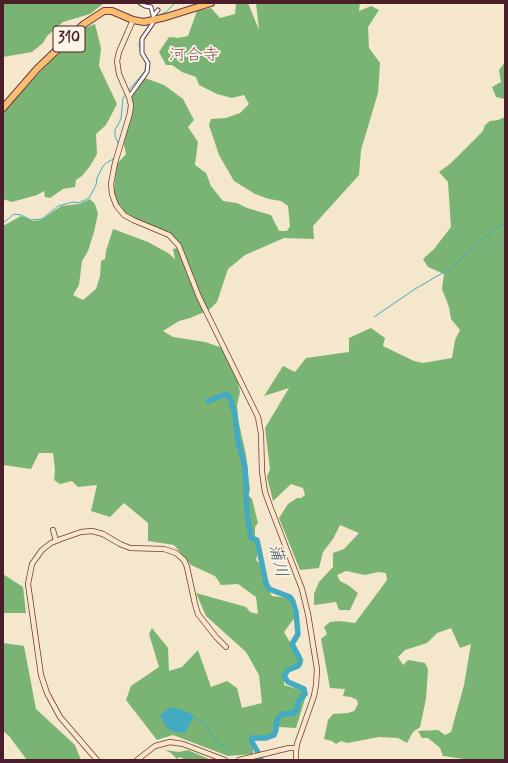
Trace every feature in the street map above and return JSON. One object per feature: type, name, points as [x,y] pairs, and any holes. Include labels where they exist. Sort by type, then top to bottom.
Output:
[{"type":"highway","name":"310","points":[[3,108],[37,69],[84,24],[100,13],[104,11],[112,11],[133,20],[144,22],[211,3]]},
{"type":"street","points":[[140,3],[151,7],[153,19]]},
{"type":"street","points":[[128,94],[146,74],[148,65],[142,53],[142,39],[158,10]]},
{"type":"street","points":[[133,20],[119,52],[117,61],[119,74],[131,105],[115,163],[111,189],[116,205],[126,217],[169,235],[179,246],[199,297],[258,417],[261,434],[265,492],[302,589],[308,614],[317,669],[314,696],[296,748],[296,760]]},
{"type":"street","points":[[53,530],[56,540]]},
{"type":"street","points":[[97,760],[57,712],[47,693],[40,670],[28,591],[28,578],[32,564],[38,554],[46,546],[56,540],[81,532],[92,531],[103,534],[130,548],[164,549],[176,553],[184,560],[187,567],[198,614],[226,647]]},
{"type":"street","points":[[137,760],[155,746],[170,742],[183,744],[225,760]]},
{"type":"street","points":[[239,760],[289,748],[296,748]]},
{"type":"green space","points":[[3,3],[104,3],[90,14],[63,22],[32,52],[3,57]]},
{"type":"green space","points":[[236,3],[248,3],[259,30],[256,3],[360,3],[359,11],[371,6],[379,10],[368,27],[369,48],[380,63],[378,93],[361,150],[359,175],[313,226],[314,239],[284,238],[245,255],[228,269],[217,302],[209,310],[179,321],[163,331],[173,337],[205,342],[226,349],[236,373],[240,392],[237,405],[238,419],[246,455],[250,490],[248,495],[252,499],[258,523],[255,527],[255,541],[260,544],[256,560],[263,567],[267,587],[272,596],[289,598],[295,617],[284,632],[295,651],[304,660],[285,670],[284,685],[307,692],[296,728],[279,727],[274,736],[253,740],[253,754],[228,756],[173,735],[157,740],[126,700],[131,686],[159,667],[149,634],[152,628],[168,648],[169,671],[182,667],[198,650],[211,687],[227,681],[237,688],[242,708],[262,703],[259,675],[246,652],[206,616],[196,593],[246,607],[250,612],[258,614],[256,597],[238,584],[221,585],[215,576],[191,565],[174,545],[148,541],[148,523],[124,503],[110,517],[91,511],[97,485],[78,487],[72,481],[60,484],[54,480],[55,470],[53,453],[39,453],[31,469],[3,465],[3,226],[21,216],[33,221],[41,220],[61,206],[79,204],[90,199],[95,204],[98,214],[88,251],[82,261],[79,285],[73,295],[83,300],[96,289],[100,276],[101,261],[105,259],[113,229],[148,242],[168,253],[175,259],[173,249],[182,247],[175,238],[168,233],[132,218],[122,212],[116,204],[114,189],[117,164],[126,154],[123,140],[133,112],[132,95],[145,78],[164,85],[183,99],[194,120],[188,127],[198,142],[195,165],[206,173],[211,186],[223,201],[237,203],[247,208],[271,215],[279,231],[287,231],[290,226],[288,206],[281,201],[255,194],[234,181],[219,155],[209,125],[211,119],[226,118],[240,113],[249,104],[244,95],[232,98],[217,94],[199,85],[196,77],[182,72],[172,65],[166,65],[159,52],[169,37],[178,38],[188,36],[197,11],[211,8],[220,18],[235,14]]},
{"type":"green space","points":[[95,24],[101,48],[99,66],[117,104],[106,125],[96,134],[97,154],[82,176],[76,180],[75,187],[63,189],[50,198],[45,197],[44,191],[37,195],[12,202],[3,199],[3,112],[43,69],[85,28]]},
{"type":"green space","points":[[505,62],[505,99],[496,97],[492,87],[501,82],[499,70]]},
{"type":"green space","points":[[505,117],[505,760],[471,760],[443,756],[440,748],[428,738],[422,738],[418,731],[438,730],[445,735],[451,732],[464,685],[471,644],[460,648],[451,628],[437,633],[427,643],[405,650],[398,657],[403,665],[408,660],[425,663],[428,669],[426,699],[420,727],[413,732],[407,743],[398,738],[379,737],[347,743],[341,741],[336,744],[332,741],[324,739],[328,720],[333,714],[354,711],[358,704],[357,700],[351,697],[343,696],[345,689],[330,688],[321,639],[327,634],[324,627],[330,622],[339,621],[355,623],[387,580],[386,573],[378,572],[365,575],[346,571],[337,575],[340,581],[358,593],[350,610],[339,610],[336,602],[314,605],[314,594],[319,582],[333,567],[333,553],[344,549],[359,533],[340,525],[333,539],[323,552],[319,568],[300,570],[279,518],[288,504],[305,495],[303,488],[291,484],[273,501],[267,477],[270,469],[265,428],[289,388],[264,396],[283,366],[295,372],[306,358],[349,352],[349,338],[371,328],[385,338],[383,346],[414,361],[423,363],[452,358],[455,340],[460,330],[451,319],[449,307],[442,289],[444,274],[428,267],[423,259],[434,249],[451,227],[448,182],[439,172],[450,164],[483,131],[485,125],[490,121]]},
{"type":"green space","points":[[3,574],[23,587],[26,613],[3,613]]},
{"type":"green space","points":[[3,643],[24,646],[36,709],[75,745],[81,760],[27,760],[9,736],[3,731]]},
{"type":"green space","points":[[165,750],[179,752],[188,750],[211,760],[186,760],[180,757],[177,759]]},
{"type":"water","points":[[174,707],[194,716],[185,733],[175,732],[168,729],[160,716],[167,709]]},
{"type":"waterway","points":[[160,15],[166,12],[175,3]]},
{"type":"waterway","points":[[140,51],[139,44],[141,38],[151,23]]},
{"type":"waterway","points":[[128,91],[145,71],[146,63]]},
{"type":"waterway","points":[[119,145],[115,136],[115,130],[121,119],[123,98],[126,94]]},
{"type":"waterway","points":[[3,223],[14,214],[21,215],[31,220],[42,219],[58,206],[73,202],[78,203],[89,198],[96,185],[97,178],[103,166],[115,158]]},
{"type":"waterway","points":[[374,317],[415,289],[451,268],[494,230],[505,223]]},
{"type":"waterway","name":"蒲川","points":[[208,401],[224,395],[227,395],[230,398],[235,415],[238,442],[245,467],[247,513],[251,538],[257,540],[266,583],[269,589],[290,597],[296,612],[298,634],[292,644],[299,657],[300,663],[298,666],[288,670],[284,676],[288,682],[304,689],[305,694],[298,702],[294,713],[283,714],[279,717],[276,723],[274,735],[266,738],[252,738],[252,742],[261,760]]},
{"type":"waterway","points":[[193,717],[205,723],[217,743],[229,748],[230,751]]},
{"type":"district","name":"河合寺","points":[[194,56]]}]
